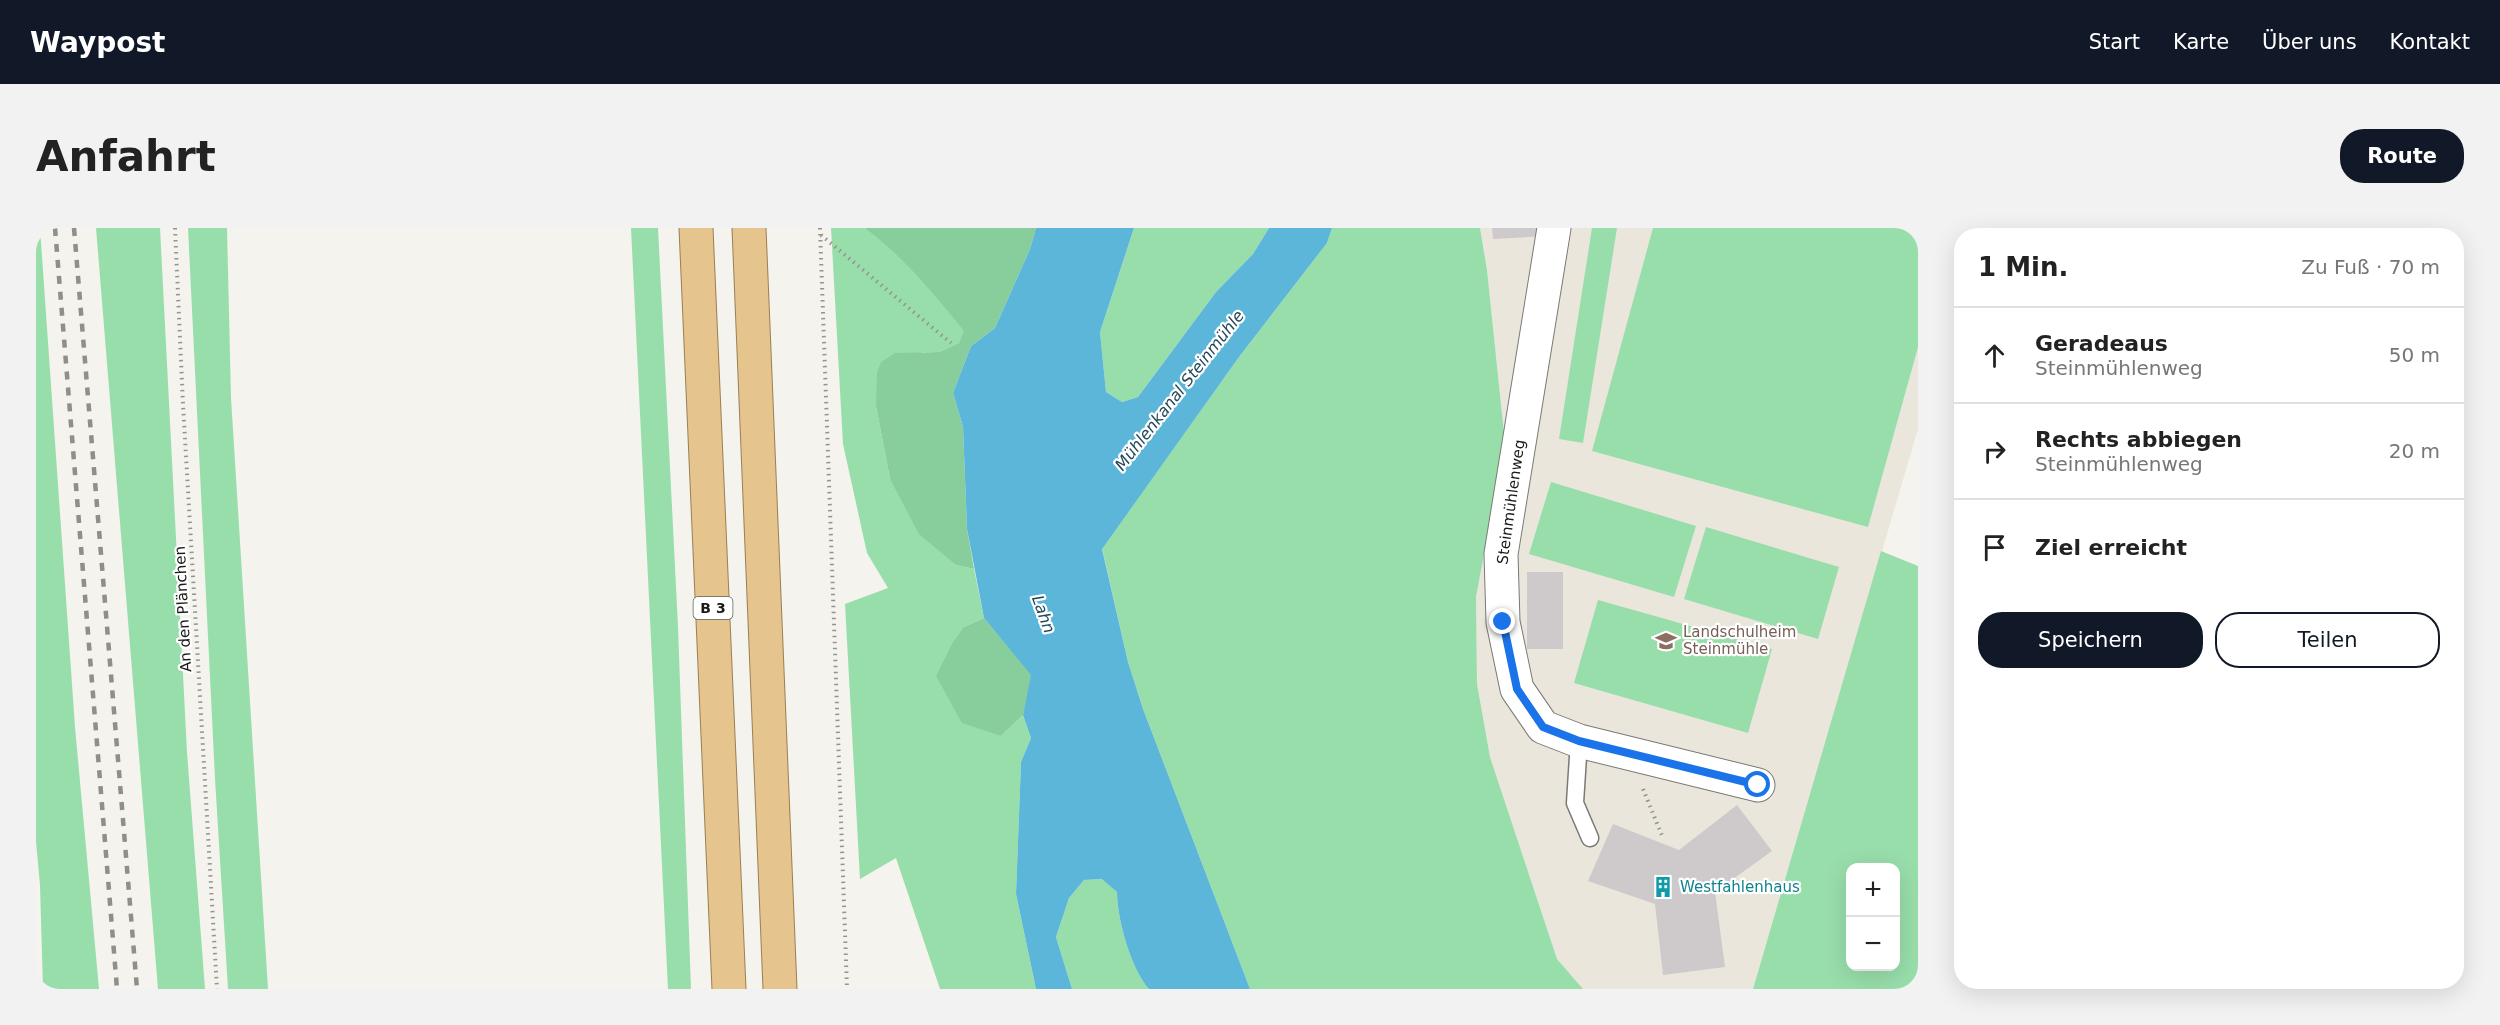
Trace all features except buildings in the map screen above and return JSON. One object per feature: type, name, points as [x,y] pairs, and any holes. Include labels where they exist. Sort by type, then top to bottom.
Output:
[{"type":"highway","name":"B 3","points":[[696,228],[729,989]]},
{"type":"highway","points":[[749,228],[780,989]]},
{"type":"street","name":"Steinmühlenweg","points":[[1554,228],[1501,554],[1503,622],[1517,689],[1543,727],[1579,741],[1758,785]]},
{"type":"lane","points":[[1579,741],[1575,803],[1590,838]]},
{"type":"path","name":"An den Plänchen","points":[[176,228],[184,416],[217,989]]},
{"type":"path","points":[[820,228],[848,989]]},
{"type":"path","points":[[820,235],[951,343]]},
{"type":"path","points":[[1628,753],[1663,838]]},
{"type":"shaded area","name":"Landschulheim Steinmühle","points":[[1480,228],[1918,228],[1918,429],[1753,989],[1583,989],[1557,959],[1490,757],[1477,684],[1476,597],[1505,443],[1487,270]]},
{"type":"green space","points":[[36,228],[40,228],[75,727],[99,989],[43,989],[40,885],[36,842]]},
{"type":"green space","points":[[96,228],[160,228],[187,752],[205,989],[158,989]]},
{"type":"green space","points":[[188,228],[227,228],[231,398],[268,989],[228,989],[215,779]]},
{"type":"green space","points":[[631,228],[658,228],[678,627],[691,989],[668,989]]},
{"type":"green space","points":[[831,228],[864,228],[875,234],[902,258],[965,331],[959,343],[939,352],[922,352],[876,406],[890,479],[956,565],[974,569],[984,618],[964,627],[1001,736],[1023,715],[1031,738],[1021,762],[1016,894],[1036,989],[940,989],[896,858],[860,879],[845,604],[888,588],[867,553],[843,444]]},
{"type":"green space","points":[[865,228],[1036,228],[1030,249],[995,328],[971,346],[953,393],[963,427],[967,529],[974,569],[956,565],[919,534],[890,479],[876,406],[877,373],[881,362],[895,353],[939,352],[959,343],[964,331],[906,264]]},
{"type":"green space","points":[[1134,228],[1269,228],[1253,254],[1216,292],[1138,397],[1122,402],[1106,392],[1100,332]]},
{"type":"green space","points":[[1332,228],[1480,228],[1487,270],[1505,443],[1476,597],[1477,684],[1490,757],[1557,959],[1583,989],[1250,989],[1143,709],[1128,662],[1102,548],[1239,357],[1327,243]]},
{"type":"green space","points":[[1592,228],[1617,228],[1583,443],[1559,439]]},
{"type":"green space","points":[[1653,228],[1918,228],[1918,347],[1868,527],[1592,451]]},
{"type":"green space","points":[[1551,482],[1696,526],[1674,597],[1529,554]]},
{"type":"green space","points":[[1706,527],[1839,567],[1818,639],[1684,599]]},
{"type":"green space","points":[[1881,551],[1918,566],[1918,989],[1753,989]]},
{"type":"green space","points":[[1598,600],[1772,649],[1748,733],[1574,683]]},
{"type":"green space","points":[[984,618],[1032,675],[1023,715],[1001,736],[962,723],[936,676],[953,642],[964,627]]},
{"type":"green space","points":[[1103,879],[1117,892],[1119,916],[1126,943],[1136,969],[1149,989],[1072,989],[1056,937],[1069,898],[1084,880]]},
{"type":"water","points":[[1036,228],[1134,228],[1100,332],[1106,392],[1122,402],[1138,397],[1216,292],[1253,254],[1269,228],[1332,228],[1327,243],[1239,357],[1102,549],[1128,662],[1143,709],[1250,989],[1149,989],[1136,969],[1126,943],[1119,916],[1117,892],[1102,879],[1084,880],[1069,898],[1056,937],[1072,989],[1036,989],[1016,894],[1021,762],[1031,738],[1023,715],[1031,675],[984,618],[967,529],[963,427],[953,393],[971,346],[995,328],[1030,249]]},
{"type":"railway","points":[[55,228],[117,989]]},
{"type":"railway","points":[[74,228],[137,989]]},
{"type":"place","name":"Landschulheim Steinmühle","points":[[1666,641]]},
{"type":"place","name":"Westfahlenhaus","points":[[1663,887]]},
{"type":"route","points":[[1503,622],[1517,689],[1543,727],[1579,741],[1758,785]]},
{"type":"water label","name":"Mühlenkanal Steinmühle","points":[[1179,390]]},
{"type":"water label","name":"Lahn","points":[[1044,614]]}]
